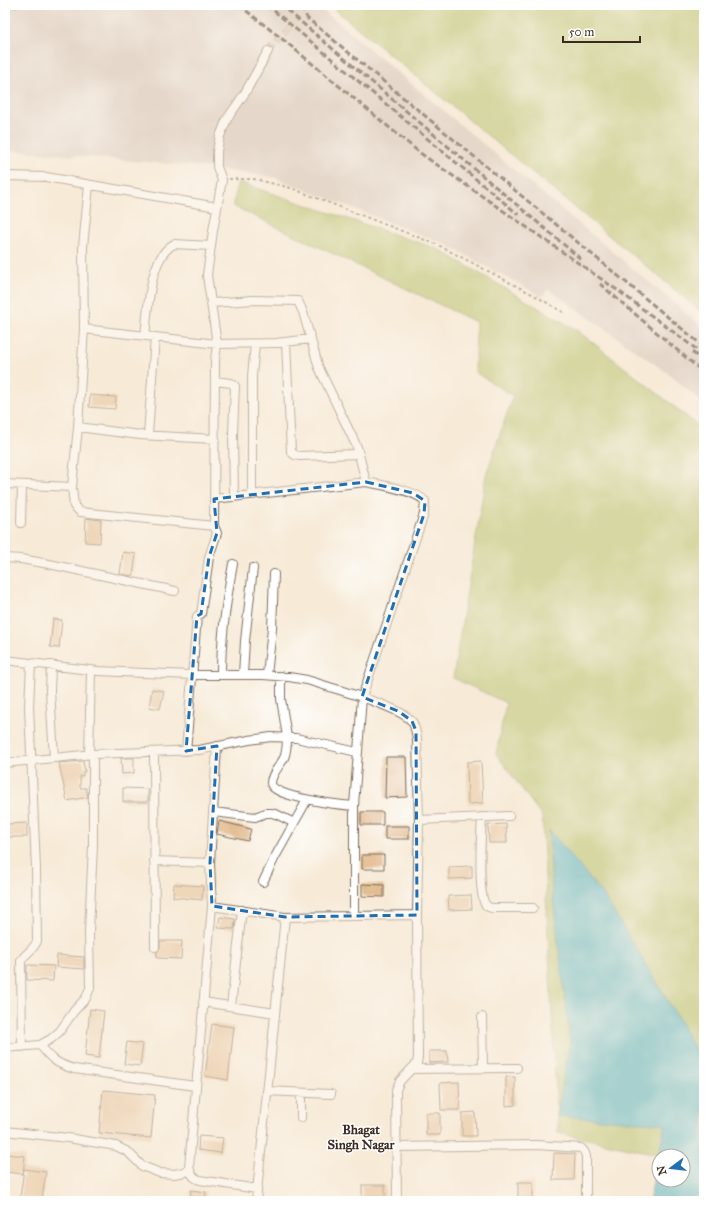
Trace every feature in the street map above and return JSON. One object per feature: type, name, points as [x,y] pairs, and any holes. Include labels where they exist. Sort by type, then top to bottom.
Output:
[{"type":"street","points":[[186,751],[197,616],[201,614],[209,557],[217,534],[214,526],[214,499],[215,360],[217,344],[207,275],[222,180],[216,161],[220,136],[227,119],[245,93],[268,51]]},
{"type":"street","points":[[5,176],[46,177],[217,207]]},
{"type":"street","points":[[89,185],[83,247],[84,329],[78,427],[72,487],[74,506],[80,512],[214,526]]},
{"type":"street","points":[[145,336],[151,284],[161,256],[170,246],[174,244],[211,246]]},
{"type":"street","points":[[212,302],[253,300],[298,301],[303,312],[320,368],[357,447],[366,482]]},
{"type":"street","points":[[84,329],[217,344],[255,344],[311,339]]},
{"type":"street","points":[[148,435],[155,337]]},
{"type":"street","points":[[286,342],[291,452],[299,456],[359,454]]},
{"type":"street","points":[[252,495],[252,376],[255,344]]},
{"type":"street","points":[[215,381],[231,383],[235,386],[233,434],[234,497]]},
{"type":"street","points":[[78,427],[148,435],[215,439]]},
{"type":"street","points":[[214,499],[366,482],[390,487],[419,496],[425,501],[424,514],[362,697],[354,806],[354,916]]},
{"type":"street","points":[[5,484],[72,487]]},
{"type":"street","points":[[21,523],[22,485]]},
{"type":"street","points":[[5,558],[49,564],[175,591]]},
{"type":"street","points":[[221,675],[221,649],[228,590],[233,564]]},
{"type":"street","points":[[243,675],[246,627],[253,568]]},
{"type":"street","points":[[267,675],[272,629],[274,574]]},
{"type":"street","points":[[5,660],[91,670],[192,675],[281,676],[307,680],[362,697],[398,711],[412,721],[417,738],[419,820],[417,915],[418,1057],[417,1063],[400,1080],[396,1090],[397,1201]]},
{"type":"street","points":[[22,1047],[21,961],[25,955],[35,947],[37,940],[36,868],[29,707],[31,663]]},
{"type":"street","points":[[51,665],[50,691],[54,758]]},
{"type":"street","points":[[5,1048],[40,1045],[51,1039],[60,1031],[74,1011],[86,998],[90,988],[89,931],[93,845],[91,670]]},
{"type":"street","points":[[281,676],[281,699],[287,746],[284,758],[272,778],[271,785],[279,792],[307,800],[354,806]]},
{"type":"street","points":[[5,763],[91,754],[199,750],[272,737],[296,738],[357,752]]},
{"type":"street","points":[[217,746],[210,863],[212,906],[189,1167],[191,1175],[200,1180],[257,1189]]},
{"type":"street","points":[[154,752],[155,946]]},
{"type":"street","points":[[263,882],[307,800]]},
{"type":"street","points":[[213,812],[255,817],[266,813],[278,815],[294,823]]},
{"type":"street","points":[[419,820],[509,816]]},
{"type":"street","points":[[482,817],[481,886],[485,904],[493,908],[532,908]]},
{"type":"street","points":[[154,861],[210,863]]},
{"type":"street","points":[[212,906],[285,917],[417,915]]},
{"type":"street","points":[[231,1006],[242,910]]},
{"type":"street","points":[[256,1201],[285,917]]},
{"type":"street","points":[[203,1002],[275,1013]]},
{"type":"street","points":[[482,1017],[483,1068]]},
{"type":"street","points":[[40,1045],[53,1060],[69,1068],[195,1086]]},
{"type":"street","points":[[412,1069],[517,1068]]},
{"type":"street","points":[[267,1092],[331,1094]]},
{"type":"street","points":[[301,1093],[301,1118]]},
{"type":"street","points":[[5,1131],[68,1138],[116,1146],[128,1152],[142,1166],[160,1173],[174,1174],[190,1171]]},
{"type":"street","points":[[396,1147],[538,1145],[582,1148],[586,1156],[586,1201]]},
{"type":"path","points":[[222,180],[235,178],[254,179],[291,188],[438,245],[565,313]]},
{"type":"highlighted area","points":[[366,482],[413,493],[425,501],[424,514],[362,697],[398,711],[412,721],[416,731],[417,915],[285,917],[212,906],[210,863],[217,746],[186,751],[197,616],[201,614],[209,557],[217,533],[214,499]]},
{"type":"shaded area","points":[[5,5],[317,5],[704,328],[704,404],[670,375],[548,289],[543,297],[446,245],[276,178],[204,167],[5,150]]},
{"type":"green space","points":[[333,5],[704,5],[704,314],[332,7]]},
{"type":"green space","points":[[238,182],[438,249],[578,331],[704,430],[704,1201],[654,1201],[655,1188],[691,1188],[691,1148],[651,1148],[651,1153],[558,1133],[542,816],[496,754],[506,703],[453,678],[486,475],[513,396],[475,372],[476,322],[233,206]]},
{"type":"water","points":[[549,830],[603,894],[680,1021],[704,1067],[704,1201],[649,1201],[652,1188],[691,1188],[691,1148],[660,1148],[665,1124],[557,1116],[570,1041],[552,890]]},
{"type":"building","points":[[90,395],[116,397],[115,409],[89,407]]},
{"type":"building","points":[[86,518],[101,520],[100,543],[85,542]]},
{"type":"building","points":[[123,552],[136,554],[133,576],[120,574]]},
{"type":"building","points":[[53,619],[62,620],[59,648],[50,647]]},
{"type":"building","points":[[152,689],[164,691],[160,709],[149,707]]},
{"type":"building","points":[[386,757],[406,757],[407,797],[385,798]]},
{"type":"building","points":[[121,758],[134,758],[134,773],[122,774]]},
{"type":"building","points":[[83,761],[85,772],[83,772],[83,776],[80,776],[80,788],[86,788],[88,797],[67,801],[59,763]]},
{"type":"building","points":[[481,761],[483,803],[468,804],[467,762]]},
{"type":"building","points":[[123,788],[148,789],[148,802],[123,802]]},
{"type":"building","points":[[361,812],[383,812],[383,825],[361,825]]},
{"type":"building","points":[[219,821],[251,829],[248,841],[217,834]]},
{"type":"building","points":[[27,823],[27,837],[5,837],[5,824]]},
{"type":"building","points":[[506,824],[507,843],[489,843],[488,825]]},
{"type":"building","points":[[385,826],[409,826],[409,839],[385,839]]},
{"type":"building","points":[[362,855],[384,855],[384,869],[362,869]]},
{"type":"building","points":[[472,866],[472,878],[449,879],[449,867]]},
{"type":"building","points":[[174,884],[203,886],[202,900],[173,897]]},
{"type":"building","points":[[362,884],[384,885],[384,897],[362,896]]},
{"type":"building","points":[[471,895],[472,909],[449,910],[448,896]]},
{"type":"building","points":[[220,917],[235,919],[234,929],[218,928]]},
{"type":"building","points":[[160,941],[182,941],[181,959],[157,958]]},
{"type":"building","points":[[57,955],[84,957],[84,969],[56,967]]},
{"type":"building","points":[[27,965],[54,966],[53,981],[27,980]]},
{"type":"building","points":[[90,1009],[104,1011],[99,1058],[85,1056]]},
{"type":"building","points":[[212,1024],[234,1027],[228,1080],[205,1076]]},
{"type":"building","points":[[127,1042],[143,1044],[140,1066],[124,1064]]},
{"type":"building","points":[[429,1051],[447,1051],[448,1062],[429,1063]]},
{"type":"building","points":[[506,1077],[515,1077],[515,1105],[506,1106]]},
{"type":"building","points":[[459,1082],[460,1110],[441,1110],[440,1083]]},
{"type":"building","points":[[103,1090],[155,1095],[151,1138],[99,1133]]},
{"type":"building","points":[[475,1112],[476,1136],[462,1136],[462,1113]]},
{"type":"building","points":[[426,1113],[440,1113],[440,1135],[426,1135]]},
{"type":"building","points":[[199,1136],[223,1138],[221,1153],[198,1150]]},
{"type":"building","points":[[554,1153],[575,1154],[574,1180],[553,1180]]},
{"type":"building","points":[[5,1154],[25,1156],[23,1174],[5,1172]]},
{"type":"building","points":[[24,1169],[46,1172],[42,1200],[20,1197]]},
{"type":"building","points":[[518,1182],[533,1182],[533,1201],[518,1201]]},
{"type":"building","points":[[362,1185],[385,1185],[385,1200],[362,1199]]},
{"type":"building","points":[[191,1190],[206,1192],[205,1201],[190,1201]]},
{"type":"tunnel","points":[[268,51],[307,5]]},
{"type":"railway","points":[[5,9],[20,5]]},
{"type":"railway","points":[[239,5],[420,153],[620,292],[704,355]]},
{"type":"railway","points":[[267,5],[519,215]]},
{"type":"railway","points":[[281,5],[582,260]]},
{"type":"railway","points":[[302,7],[307,18],[704,347]]},
{"type":"railway","points":[[600,284],[704,373]]},
{"type":"railway","points":[[692,352],[704,362]]},
{"type":"district","name":"Bhagat Singh Nagar","points":[[361,1138]]}]
